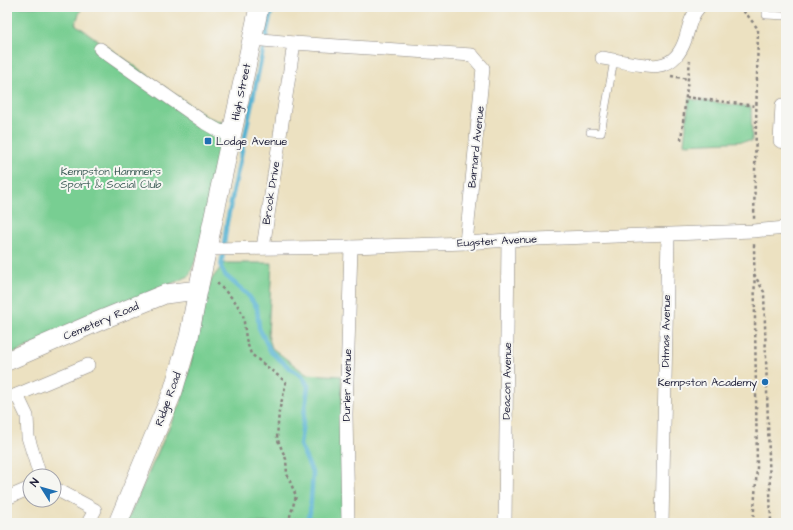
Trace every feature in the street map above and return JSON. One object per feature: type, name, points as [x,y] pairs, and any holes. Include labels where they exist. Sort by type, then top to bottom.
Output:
[{"type":"main road","name":"High Street","points":[[203,271],[219,249],[232,133],[261,40],[259,7]]},
{"type":"main road","name":"Ridge Road","points":[[118,523],[173,390],[189,337],[203,271]]},
{"type":"main road","name":"Cemetery Road","points":[[7,361],[165,294],[198,290]]},
{"type":"street","points":[[608,59],[660,66],[672,60],[682,49],[688,23],[699,7]]},
{"type":"street","points":[[261,40],[294,43]]},
{"type":"street","name":"Barnard Avenue","points":[[294,43],[472,55],[483,68],[466,243]]},
{"type":"street","name":"Brook Drive","points":[[263,248],[294,43]]},
{"type":"street","points":[[100,49],[205,123],[219,131],[232,133]]},
{"type":"street","points":[[782,105],[780,141],[786,142]]},
{"type":"street","name":"Eugster Avenue","points":[[219,249],[351,247],[466,243],[508,240],[668,235],[786,228]]},
{"type":"street","name":"Ditmas Avenue","points":[[662,523],[668,235]]},
{"type":"street","name":"Deacon Avenue","points":[[505,523],[508,240]]},
{"type":"street","name":"Durler Avenue","points":[[348,523],[346,414],[351,247]]},
{"type":"street","points":[[38,468],[28,437],[26,416],[12,397],[88,365]]},
{"type":"street","points":[[7,498],[22,491]]},
{"type":"street","points":[[62,492],[95,510],[88,523]]},
{"type":"lane","points":[[766,7],[766,15],[786,16]]},
{"type":"lane","points":[[590,132],[601,133],[608,59]]},
{"type":"path","points":[[739,7],[758,29],[753,231],[757,468],[753,523]]},
{"type":"path","points":[[681,140],[691,51],[682,49]]},
{"type":"path","points":[[686,97],[756,106]]},
{"type":"path","points":[[203,271],[234,300],[243,314],[246,339],[251,354],[286,382],[279,411],[277,438],[286,458],[287,474],[296,496],[288,523]]},
{"type":"path","points":[[754,273],[764,292],[771,523]]},
{"type":"green space","name":"Kempston Hammers Sport & Social Club","points":[[7,7],[82,7],[75,24],[207,117],[228,124],[203,241],[189,276],[7,356]]},
{"type":"green space","points":[[689,99],[751,107],[752,141],[684,144]]},
{"type":"green space","points":[[224,263],[272,263],[268,335],[272,348],[306,374],[341,376],[346,523],[126,523],[182,399],[211,280]]},
{"type":"waterway","points":[[272,7],[227,222],[221,267],[225,275],[248,295],[257,308],[259,328],[271,352],[302,376],[308,386],[300,445],[313,474],[310,512],[306,523]]},
{"type":"place","name":"Lodge Avenue","points":[[208,141]]},
{"type":"place","name":"Kempston Academy","points":[[765,382]]}]
